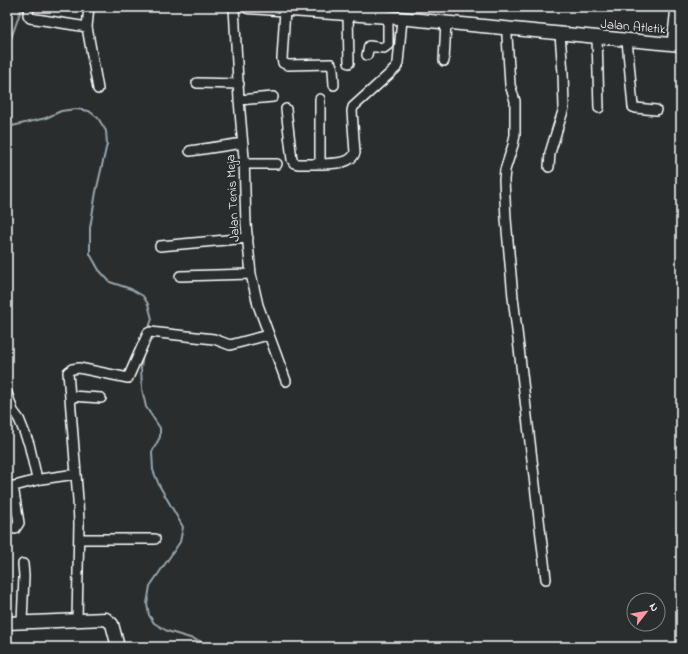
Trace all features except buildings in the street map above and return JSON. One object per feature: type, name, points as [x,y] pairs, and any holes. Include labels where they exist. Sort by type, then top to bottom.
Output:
[{"type":"street","points":[[29,7],[28,15],[30,18],[87,27]]},
{"type":"street","points":[[89,7],[87,27],[98,89]]},
{"type":"street","name":"Jalan Tenis Meja","points":[[234,7],[251,274],[258,305],[286,381]]},
{"type":"street","name":"Jalan Atletik","points":[[248,7],[285,10],[341,11],[402,19],[677,45]]},
{"type":"street","points":[[676,7],[677,45]]},
{"type":"street","points":[[285,10],[283,64],[331,64],[333,69],[334,85]]},
{"type":"street","points":[[341,11],[349,63]]},
{"type":"street","points":[[367,55],[369,46],[384,48],[388,45],[388,17]]},
{"type":"street","points":[[286,109],[292,160],[294,163],[320,164],[348,160],[353,157],[355,153],[353,107],[396,68],[398,63],[402,19]]},
{"type":"street","points":[[444,61],[446,22]]},
{"type":"street","points":[[507,28],[506,36],[510,85],[515,101],[515,135],[514,145],[505,170],[504,191],[513,297],[546,579]]},
{"type":"street","points":[[548,167],[556,130],[564,108],[560,34]]},
{"type":"street","points":[[597,38],[599,108]]},
{"type":"street","points":[[627,40],[633,107],[656,110]]},
{"type":"street","points":[[197,83],[239,84]]},
{"type":"street","points":[[239,100],[273,97]]},
{"type":"street","points":[[320,99],[320,164]]},
{"type":"street","points":[[190,151],[243,143]]},
{"type":"street","points":[[244,164],[276,164]]},
{"type":"street","points":[[160,246],[248,238]]},
{"type":"street","points":[[180,276],[251,274]]},
{"type":"street","points":[[77,620],[79,539],[78,500],[68,372],[72,369],[79,368],[125,378],[129,377],[148,333],[152,332],[214,339],[230,345],[268,335]]},
{"type":"street","points":[[7,393],[13,411],[19,419],[29,444],[37,479]]},
{"type":"street","points":[[71,396],[101,398]]},
{"type":"street","points":[[15,530],[19,523],[10,487],[37,479],[76,474]]},
{"type":"street","points":[[79,539],[155,539]]},
{"type":"street","points":[[22,622],[24,576],[23,564]]},
{"type":"street","points":[[7,623],[104,619],[110,621],[113,625],[118,647]]},
{"type":"waterway","points":[[7,50],[22,7]]},
{"type":"waterway","points":[[7,121],[12,126],[46,118],[61,111],[76,109],[89,111],[98,118],[106,131],[107,144],[96,192],[90,228],[90,254],[99,270],[110,282],[131,289],[143,296],[148,304],[152,319],[148,330]]},
{"type":"waterway","points":[[143,354],[141,368],[142,389],[146,407],[160,428],[160,437],[152,452],[153,470],[159,485],[183,527],[180,542],[150,586],[147,604],[149,615],[154,623],[167,631],[200,641],[207,647]]}]
